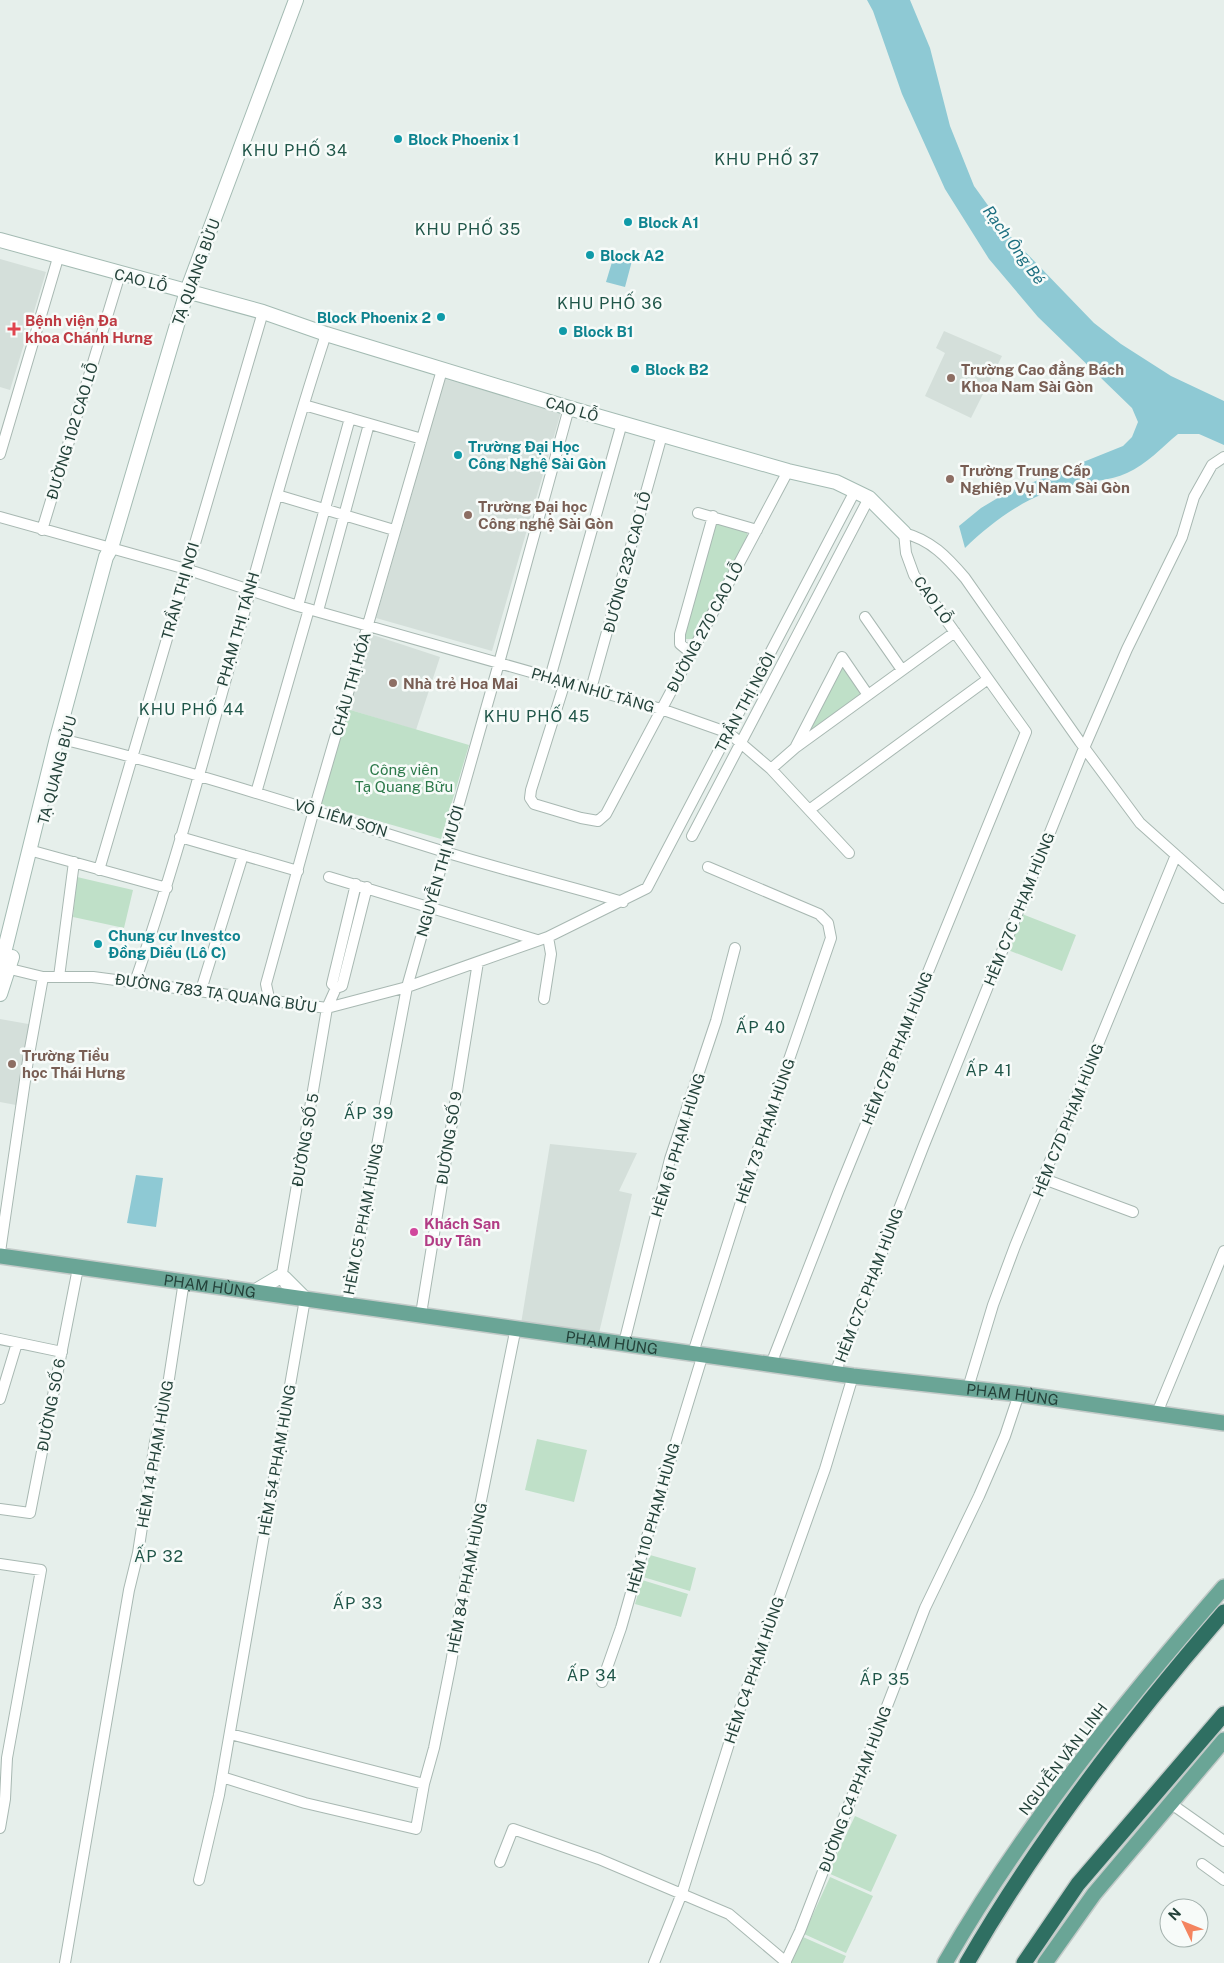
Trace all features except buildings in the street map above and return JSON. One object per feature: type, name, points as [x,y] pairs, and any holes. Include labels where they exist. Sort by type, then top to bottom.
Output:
[{"type":"highway","points":[[967,1963],[1045,1843],[1125,1732],[1224,1612]]},
{"type":"highway","points":[[1024,1963],[1078,1884],[1224,1714]]},
{"type":"main road","name":"TẠ QUANG BỬU","points":[[0,994],[3,968],[61,739],[114,560],[111,548],[187,291],[296,0]]},
{"type":"main road","name":"CAO LỖ","points":[[0,240],[58,258],[263,312],[326,334],[569,408],[788,471],[836,482],[868,498],[904,533]]},
{"type":"main road","name":"PHẠM HÙNG","points":[[0,1256],[516,1327],[853,1376],[1020,1394],[1224,1423]]},
{"type":"main road","points":[[254,1292],[282,1276],[305,1299]]},
{"type":"main road","name":"NGUYỄN VĂN LINH","points":[[946,1963],[959,1940],[1031,1831],[1112,1721],[1224,1587]]},
{"type":"main road","points":[[1046,1963],[1094,1894],[1224,1740]]},
{"type":"main road","points":[[935,1963],[959,1940]]},
{"type":"street","points":[[1,448],[58,258]]},
{"type":"street","name":"ĐƯỜNG 102 CAO LỖ","points":[[42,530],[120,274]]},
{"type":"street","name":"TRẦN THỊ NƠI","points":[[99,870],[263,312]]},
{"type":"street","name":"PHẠM THỊ TÁNH","points":[[135,982],[167,888],[249,590],[326,334]]},
{"type":"street","name":"CHÂU THỊ HÓA","points":[[268,998],[266,984],[314,810],[442,370]]},
{"type":"street","points":[[304,405],[422,439]]},
{"type":"street","name":"NGUYỄN THỊ MƯỜI","points":[[407,987],[569,408]]},
{"type":"street","points":[[298,606],[350,418]]},
{"type":"street","points":[[550,678],[622,423]]},
{"type":"street","points":[[256,793],[344,515],[369,424]]},
{"type":"street","name":"ĐƯỜNG 232 CAO LỖ","points":[[592,690],[662,435]]},
{"type":"street","name":"HẺM C7C PHẠM HÙNG","points":[[835,1373],[924,1145],[1084,748],[1127,649],[1182,537],[1194,497],[1212,465],[1224,457]]},
{"type":"street","name":"ĐƯỜNG 270 CAO LỖ","points":[[565,682],[530,798],[534,804],[598,821],[603,819],[788,471]]},
{"type":"street","name":"TRẦN THỊ NGÔI","points":[[623,902],[647,888],[855,491]]},
{"type":"street","points":[[277,495],[394,530]]},
{"type":"street","name":"TRẦN THỊ NGÔI","points":[[692,836],[868,498]]},
{"type":"street","points":[[698,513],[757,530]]},
{"type":"street","points":[[691,653],[680,644],[680,634],[713,516]]},
{"type":"street","name":"PHẠM NHỮ TĂNG","points":[[0,517],[186,569],[298,606],[661,709],[729,734],[771,768],[849,852]]},
{"type":"street","points":[[904,533],[928,541],[944,554],[965,578],[1084,748],[1140,823],[1224,898]]},
{"type":"street","name":"CAO LỖ","points":[[904,533],[906,553],[914,575],[1026,732]]},
{"type":"street","points":[[865,617],[902,670]]},
{"type":"street","points":[[771,768],[795,748],[955,632]]},
{"type":"street","points":[[795,748],[842,657],[868,695]]},
{"type":"street","points":[[809,810],[988,679]]},
{"type":"street","name":"HẺM C7B PHẠM HÙNG","points":[[771,1364],[839,1190],[1026,732]]},
{"type":"street","name":"VÕ LIÊM SƠN","points":[[61,739],[256,793],[445,852],[623,902]]},
{"type":"street","points":[[180,837],[298,871]]},
{"type":"street","points":[[32,851],[167,888]]},
{"type":"street","name":"HẺM C7D PHẠM HÙNG","points":[[968,1388],[993,1305],[1176,855]]},
{"type":"street","points":[[201,990],[243,856]]},
{"type":"street","points":[[59,977],[74,862]]},
{"type":"street","name":"HẺM 73 PHẠM HÙNG","points":[[698,1354],[755,1158],[831,938],[828,923],[819,914],[708,867]]},
{"type":"street","points":[[329,877],[542,939],[551,954],[544,999]]},
{"type":"street","points":[[336,988],[332,984],[356,884]]},
{"type":"street","name":"ĐƯỜNG SỐ 5","points":[[279,1295],[276,1281],[282,1276],[327,1008],[336,988],[342,986],[367,887]]},
{"type":"street","name":"ĐƯỜNG 783 TẠ QUANG BỬU","points":[[3,968],[43,977],[93,976],[268,998],[327,1008],[407,987],[478,962],[542,939],[623,902]]},
{"type":"street","name":"HẺM 61 PHẠM HÙNG","points":[[624,1343],[670,1159],[716,1021],[729,964],[735,948]]},
{"type":"street","name":"ĐƯỜNG SỐ 9","points":[[421,1314],[478,962]]},
{"type":"street","points":[[0,1252],[27,1069],[43,977]]},
{"type":"street","name":"HẺM C5 PHẠM HÙNG","points":[[347,1304],[407,987]]},
{"type":"street","points":[[1044,1179],[1133,1212]]},
{"type":"street","points":[[1157,1413],[1224,1251]]},
{"type":"street","name":"ĐƯỜNG SỐ 6","points":[[0,1509],[30,1513],[78,1268]]},
{"type":"street","name":"HẺM 14 PHẠM HÙNG","points":[[65,1963],[129,1590],[138,1553],[155,1442],[168,1385],[184,1281]]},
{"type":"street","name":"HẺM 54 PHẠM HÙNG","points":[[199,1880],[230,1734],[305,1299]]},
{"type":"street","name":"HẺM 84 PHẠM HÙNG","points":[[222,1777],[305,1803],[416,1829],[424,1784],[436,1738],[465,1580],[516,1327]]},
{"type":"street","points":[[0,1339],[62,1352]]},
{"type":"street","points":[[0,1399],[17,1343]]},
{"type":"street","name":"HẺM 110 PHẠM HÙNG","points":[[602,1682],[621,1628],[698,1354]]},
{"type":"street","name":"HẺM C4 PHẠM HÙNG","points":[[654,1963],[682,1893],[744,1699],[825,1468],[853,1376]]},
{"type":"street","name":"ĐƯỜNG C4 PHẠM HỦNG","points":[[786,1962],[800,1931],[925,1608],[950,1552],[979,1496],[1005,1436],[1020,1394]]},
{"type":"street","points":[[0,1564],[41,1570],[4,1757],[5,1799],[0,1828]]},
{"type":"street","points":[[230,1734],[424,1784]]},
{"type":"street","points":[[1170,1803],[1224,1841]]},
{"type":"street","points":[[500,1862],[514,1829],[600,1859],[729,1914],[786,1962]]},
{"type":"street","points":[[1202,1864],[1224,1880]]},
{"type":"shaded area","name":"Bệnh viện Đa khoa Chánh Hưng","points":[[0,259],[46,272],[10,390],[0,387]]},
{"type":"shaded area","points":[[944,331],[1002,356],[971,418],[925,396],[945,353],[936,348]]},
{"type":"shaded area","name":"Trường Đại học Công nghệ Sài Gòn","points":[[445,379],[561,412],[492,651],[376,618]]},
{"type":"shaded area","name":"Nhà trẻ Hoa Mai","points":[[370,634],[440,657],[416,730],[347,709]]},
{"type":"shaded area","name":"Trường Tiểu học Thái Hưng","points":[[0,1019],[34,1025],[16,1105],[0,1102]]},
{"type":"shaded area","points":[[550,1144],[637,1153],[619,1191],[632,1194],[599,1333],[521,1324]]},
{"type":"green space","points":[[715,520],[747,529],[747,538],[693,639],[686,639],[684,634]]},
{"type":"green space","points":[[842,660],[864,694],[807,735]]},
{"type":"green space","name":"Công viên Tạ Quang Bữu","points":[[347,709],[469,745],[441,839],[319,804]]},
{"type":"green space","points":[[77,877],[133,890],[124,928],[73,917]]},
{"type":"green space","points":[[1022,914],[1076,935],[1062,971],[1008,950]]},
{"type":"green space","points":[[537,1439],[587,1450],[574,1502],[525,1490]]},
{"type":"green space","points":[[650,1555],[696,1568],[690,1591],[643,1577]]},
{"type":"green space","points":[[642,1580],[688,1594],[681,1617],[635,1604]]},
{"type":"green space","points":[[855,1816],[897,1835],[871,1892],[828,1873]]},
{"type":"green space","points":[[830,1877],[873,1896],[846,1953],[804,1934]]},
{"type":"green space","points":[[803,1937],[846,1956],[843,1963],[791,1963]]},
{"type":"water","name":"Rạch Ông Bé","points":[[867,0],[910,0],[930,48],[950,126],[974,186],[1010,236],[1094,323],[1121,344],[1171,376],[1224,401],[1224,445],[1199,434],[1178,434],[1134,470],[1120,476],[1057,489],[1028,501],[1001,517],[965,548],[959,526],[981,508],[1006,493],[1123,446],[1132,437],[1138,422],[1132,408],[1038,317],[989,259],[945,189],[902,94],[873,11]]},
{"type":"water","points":[[615,252],[633,257],[625,287],[606,282]]},
{"type":"water","points":[[136,1175],[163,1178],[156,1227],[127,1223]]},
{"type":"place","name":"Block Phoenix 1","points":[[398,139]]},
{"type":"place","name":"Block A1","points":[[628,222]]},
{"type":"place","name":"Block A2","points":[[590,255]]},
{"type":"place","name":"Block Phoenix 2","points":[[441,317]]},
{"type":"place","name":"Bệnh viện Đa khoa Chánh Hưng","points":[[14,329]]},
{"type":"place","name":"Block B1","points":[[563,331]]},
{"type":"place","name":"Block B2","points":[[635,369]]},
{"type":"place","name":"Trường Cao đẳng Bách Khoa Nam Sài Gòn","points":[[951,378]]},
{"type":"place","name":"Trường Đại Học Công Nghệ Sài Gòn","points":[[458,455]]},
{"type":"place","name":"Trường Trung Cấp Nghiệp Vụ Nam Sài Gòn","points":[[950,479]]},
{"type":"place","name":"Trường Đại học Công nghệ Sài Gòn","points":[[468,515]]},
{"type":"place","name":"Nhà trẻ Hoa Mai","points":[[393,683]]},
{"type":"place","name":"Chung cư Investco Đồng Diều (Lô C)","points":[[98,944]]},
{"type":"place","name":"Trường Tiểu học Thái Hưng","points":[[12,1064]]},
{"type":"place","name":"Khách Sạn Duy Tân","points":[[414,1232]]},
{"type":"district","name":"KHU PHỐ 34","points":[[295,150]]},
{"type":"district","name":"KHU PHỐ 37","points":[[767,159]]},
{"type":"district","name":"KHU PHỐ 35","points":[[468,229]]},
{"type":"district","name":"KHU PHỐ 36","points":[[610,303]]},
{"type":"district","name":"KHU PHỐ 44","points":[[192,709]]},
{"type":"district","name":"KHU PHỐ 45","points":[[537,716]]},
{"type":"district","name":"ẤP 40","points":[[761,1027]]},
{"type":"district","name":"ẤP 41","points":[[989,1070]]},
{"type":"district","name":"ẤP 39","points":[[369,1113]]},
{"type":"district","name":"ẤP 32","points":[[159,1556]]},
{"type":"district","name":"ẤP 33","points":[[358,1603]]},
{"type":"district","name":"ẤP 34","points":[[592,1675]]},
{"type":"district","name":"ẤP 35","points":[[885,1679]]}]
